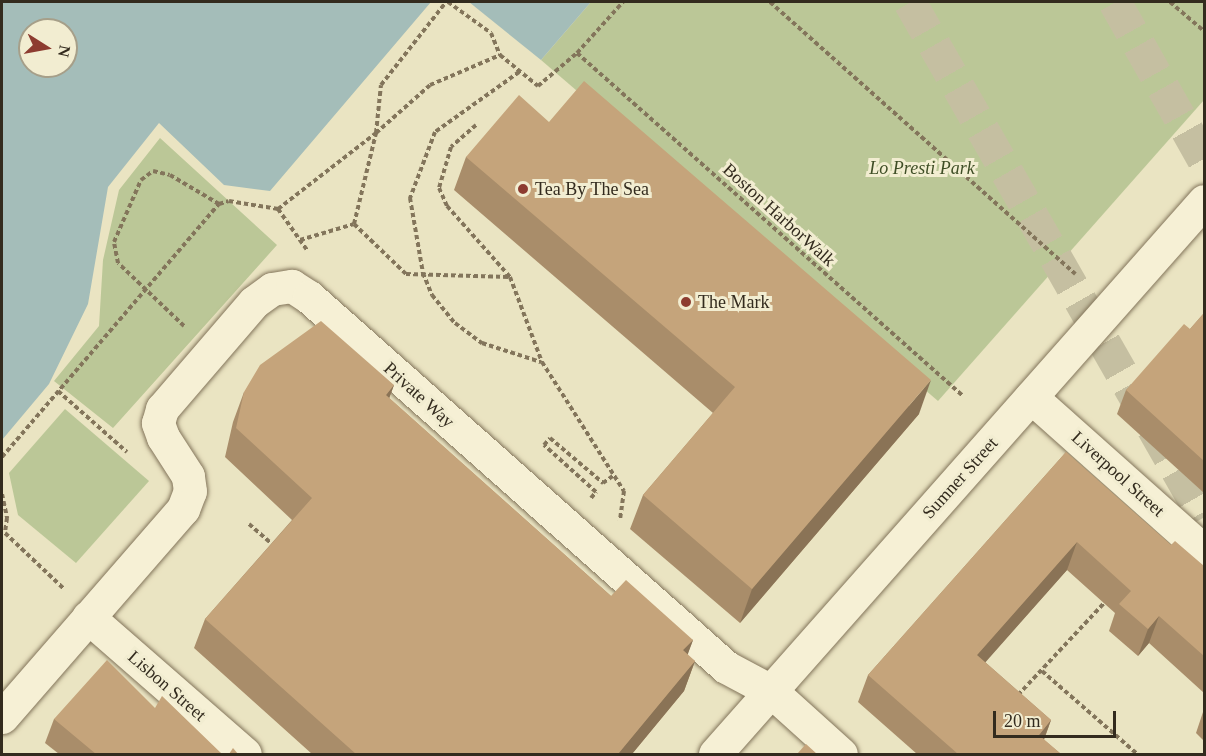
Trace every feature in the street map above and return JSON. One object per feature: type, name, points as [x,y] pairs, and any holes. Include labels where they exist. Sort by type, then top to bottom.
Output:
[{"type":"street","name":"Sumner Street","points":[[715,754],[1204,201]]},
{"type":"street","name":"Private Way","points":[[88,617],[183,509],[190,491],[188,476],[163,437],[158,423],[162,409],[254,302],[272,289],[292,286],[309,297],[726,667],[771,691],[842,754]]},
{"type":"street","name":"Liverpool Street","points":[[1031,397],[1204,551]]},
{"type":"street","points":[[2,717],[88,617]]},
{"type":"street","name":"Lisbon Street","points":[[88,617],[245,754]]},
{"type":"path","points":[[354,224],[376,134],[381,85],[447,2],[491,33],[500,55],[538,86],[577,53],[623,2]]},
{"type":"path","points":[[770,2],[1074,274]]},
{"type":"path","points":[[1170,2],[1204,31]]},
{"type":"path","name":"Boston HarborWalk","points":[[577,53],[963,396]]},
{"type":"path","points":[[278,209],[376,134],[430,85],[500,55]]},
{"type":"path","points":[[519,72],[435,132],[410,198],[423,273],[432,295],[455,323],[482,343],[542,362]]},
{"type":"path","points":[[476,125],[451,147],[439,188],[447,206],[510,277],[542,362],[624,491],[618,530]]},
{"type":"path","points":[[191,332],[118,263],[114,242],[141,180],[153,171],[170,175],[219,204]]},
{"type":"path","points":[[2,457],[219,204],[229,201],[278,209],[310,255]]},
{"type":"path","points":[[354,224],[406,274],[510,277]]},
{"type":"path","points":[[300,240],[354,224]]},
{"type":"path","points":[[58,391],[135,459]]},
{"type":"path","points":[[588,503],[596,492],[544,445],[550,438],[603,483],[614,475]]},
{"type":"path","points":[[2,494],[8,518],[4,532],[63,588]]},
{"type":"path","points":[[249,524],[275,547]]},
{"type":"path","points":[[1012,701],[1112,595]]},
{"type":"path","points":[[1042,671],[1137,754]]},
{"type":"green space","name":"Lo Presti Park","points":[[591,2],[1204,2],[1204,100],[938,401],[541,60]]},
{"type":"green space","points":[[160,138],[277,245],[113,428],[54,381],[99,326],[103,260],[119,190]]},
{"type":"green space","points":[[65,409],[149,481],[76,563],[18,515],[9,473]]},
{"type":"water","points":[[2,2],[431,2],[270,191],[224,185],[159,123],[108,187],[88,304],[49,384],[2,440]]},
{"type":"water","points":[[469,2],[591,2],[541,60]]},
{"type":"building","name":"The Mark","points":[[584,81],[931,380],[752,589],[643,495],[735,387],[466,157],[519,95],[549,122]]},
{"type":"building","points":[[1204,313],[1204,461],[1126,390],[1184,324],[1190,329]]},
{"type":"building","points":[[321,321],[394,385],[386,395],[611,596],[626,580],[693,640],[683,650],[695,661],[618,754],[356,754],[205,619],[312,498],[236,428],[244,392],[260,365]]},
{"type":"building","points":[[1066,452],[1171,545],[1175,541],[1204,566],[1204,656],[1159,616],[1148,629],[1119,604],[1131,591],[1077,542],[977,655],[1051,720],[1039,735],[1061,754],[958,754],[868,675]]},
{"type":"building","points":[[107,660],[155,708],[162,696],[222,754],[96,754],[54,719]]},
{"type":"building","points":[[806,744],[817,754],[797,754]]},
{"type":"building","points":[[233,748],[238,754],[229,754]]},
{"type":"tunnel","points":[[910,2],[1204,517]]},
{"type":"tunnel","points":[[1115,2],[1204,160]]},
{"type":"place","name":"Tea By The Sea","points":[[523,189]]},
{"type":"place","name":"The Mark","points":[[686,302]]}]
